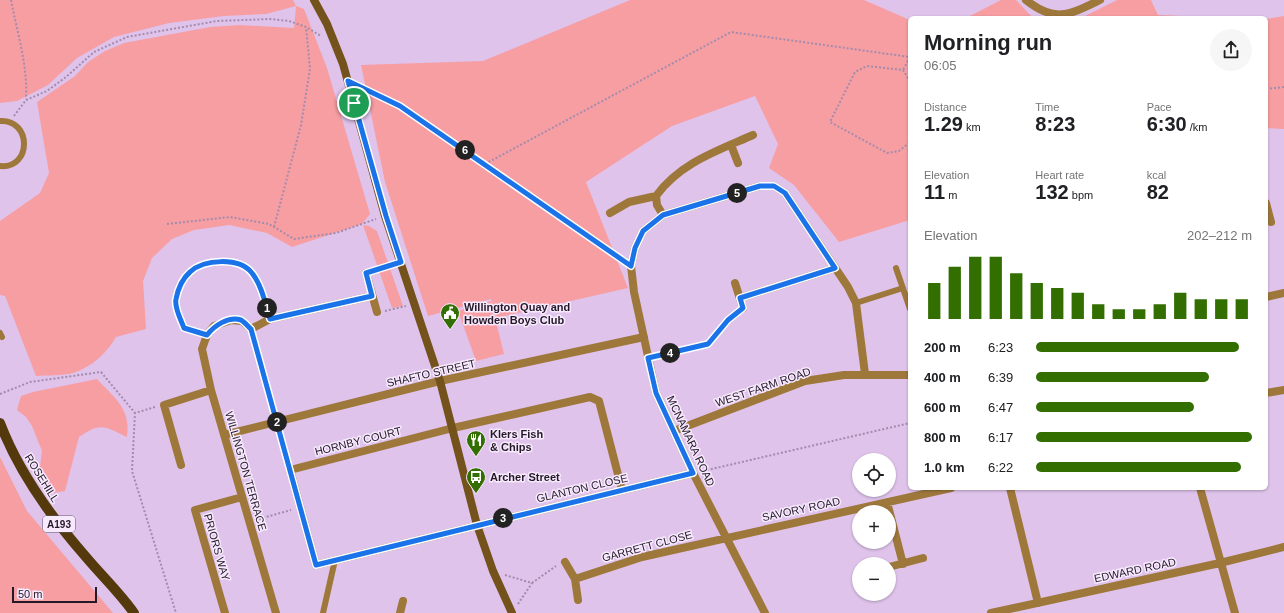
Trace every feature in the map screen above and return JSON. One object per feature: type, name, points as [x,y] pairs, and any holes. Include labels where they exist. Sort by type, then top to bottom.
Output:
[{"type":"main road","points":[[314,0],[335,44],[348,81],[386,216],[440,381],[477,525],[493,571],[514,610]]},
{"type":"main road","name":"ROSEHILL","points":[[0,423],[22,471],[47,508],[72,542],[134,613]]},
{"type":"street","points":[[1026,0],[1040,11],[1059,15],[1075,12],[1100,0]]},
{"type":"street","points":[[663,215],[657,205],[656,196],[666,182],[691,163],[753,135]]},
{"type":"street","points":[[731,145],[738,163]]},
{"type":"street","points":[[631,266],[635,248],[643,231],[663,215],[711,202],[760,186],[774,186],[785,193],[848,287],[856,303],[865,374]]},
{"type":"street","points":[[610,213],[629,202],[656,196]]},
{"type":"street","points":[[1268,209],[1272,222]]},
{"type":"street","name":"MCNAMARA ROAD","points":[[631,266],[634,292],[656,393],[693,473],[765,613]]},
{"type":"street","points":[[740,298],[835,268]]},
{"type":"street","points":[[366,273],[377,312]]},
{"type":"street","points":[[735,283],[743,308]]},
{"type":"street","points":[[1268,296],[1284,293]]},
{"type":"street","points":[[207,335],[214,326],[231,320],[242,320],[251,329],[270,319],[372,296]]},
{"type":"street","name":"WILLINGTON TERRACE","points":[[207,335],[202,349],[211,390],[276,613]]},
{"type":"street","name":"SHAFTO STREET","points":[[224,435],[440,381],[644,337]]},
{"type":"street","name":"WEST FARM ROAD","points":[[674,431],[805,381],[844,374],[882,376],[908,375]]},
{"type":"street","points":[[181,465],[164,405],[211,390]]},
{"type":"street","points":[[1268,393],[1284,390]]},
{"type":"street","name":"HORNBY COURT","points":[[290,470],[453,428],[590,397],[599,400],[622,490]]},
{"type":"street","points":[[290,470],[316,565],[477,525]]},
{"type":"street","name":"GLANTON CLOSE","points":[[477,525],[693,473]]},
{"type":"street","name":"SAVORY ROAD","points":[[726,537],[942,490]]},
{"type":"street","points":[[1010,490],[1038,603]]},
{"type":"street","points":[[1201,490],[1235,613]]},
{"type":"street","name":"PRIORS WAY","points":[[225,613],[195,510],[242,496]]},
{"type":"street","points":[[887,502],[903,564]]},
{"type":"street","name":"GARRETT CLOSE","points":[[575,579],[642,557],[726,537]]},
{"type":"street","name":"EDWARD ROAD","points":[[991,613],[1220,563],[1284,546]]},
{"type":"street","points":[[896,566],[923,558]]},
{"type":"street","points":[[561,564],[575,579],[578,600]]},
{"type":"street","points":[[400,613],[403,601]]},
{"type":"lane","points":[[0,121],[10,122],[22,132],[24,137],[24,149],[22,155],[14,163],[0,166]]},
{"type":"lane","points":[[896,268],[908,303]]},
{"type":"lane","points":[[856,303],[903,288]]},
{"type":"lane","points":[[251,329],[290,470]]},
{"type":"lane","points":[[323,613],[335,560]]},
{"type":"path","points":[[10,0],[24,67],[27,87],[26,100]]},
{"type":"path","points":[[10,122],[26,100],[47,90],[66,77],[94,52],[113,42],[127,37],[169,29],[237,20],[270,19],[306,27],[335,44]]},
{"type":"path","points":[[274,227],[302,124],[310,69],[306,27]]},
{"type":"path","points":[[485,164],[731,32],[908,57]]},
{"type":"path","points":[[903,70],[908,61]]},
{"type":"path","points":[[903,70],[866,66],[855,72],[830,122],[886,153],[899,151],[908,144]]},
{"type":"path","points":[[903,70],[908,79]]},
{"type":"path","points":[[348,81],[400,106],[631,266]]},
{"type":"path","points":[[1268,89],[1284,87]]},
{"type":"path","points":[[167,224],[230,217],[268,224],[294,239],[336,233],[386,216]]},
{"type":"path","points":[[207,335],[184,328],[176,301],[181,282],[190,271],[215,261],[234,263],[251,272],[260,286],[270,319]]},
{"type":"path","points":[[366,273],[401,262]]},
{"type":"path","points":[[377,312],[415,304]]},
{"type":"path","points":[[648,358],[708,344],[728,320],[743,308]]},
{"type":"path","points":[[0,394],[30,382],[101,372],[135,413],[132,471],[176,613]]},
{"type":"path","points":[[135,413],[164,405]]},
{"type":"path","points":[[693,473],[908,423]]},
{"type":"path","points":[[249,522],[300,508]]},
{"type":"path","points":[[514,610],[532,584],[561,564]]},
{"type":"path","points":[[493,571],[532,584]]},
{"type":"shaded area","points":[[0,0],[293,0],[296,6],[266,14],[224,16],[169,23],[114,37],[77,58],[48,85],[17,101],[0,103]]},
{"type":"shaded area","points":[[630,0],[864,0],[908,19],[908,221],[839,242],[794,185],[769,168],[778,144],[755,96],[672,126],[586,182],[628,288],[496,318],[491,299],[428,316],[385,182],[361,65],[483,61]]},
{"type":"shaded area","points":[[1001,0],[1016,0],[1031,16],[970,16]]},
{"type":"shaded area","points":[[1117,0],[1151,0],[1158,15],[1183,16],[1085,16]]},
{"type":"shaded area","points":[[296,6],[304,9],[327,68],[370,214],[362,224],[292,247],[267,233],[229,225],[194,230],[172,239],[152,258],[143,281],[146,329],[116,337],[108,349],[98,359],[73,373],[64,375],[36,376],[5,296],[0,295],[0,221],[40,193],[49,173],[37,102],[75,76],[88,62],[105,51],[124,43],[210,27],[240,25],[294,28]]},
{"type":"shaded area","points":[[1284,16],[1284,129],[1268,128],[1268,19]]},
{"type":"shaded area","points":[[363,225],[369,226],[377,231],[403,306],[392,308]]},
{"type":"shaded area","points":[[491,301],[504,354],[476,361],[458,311]]},
{"type":"shaded area","points":[[97,379],[115,398],[124,411],[128,427],[127,437],[103,427],[93,429],[79,437],[65,491],[53,493],[40,467],[42,451],[32,426],[26,417],[17,410],[21,396],[33,392]]},
{"type":"shaded area","points":[[0,457],[27,511],[113,613],[0,613]]},
{"type":"place","name":"Willington Quay and Howden Boys Club","points":[[450,330]]},
{"type":"place","name":"Klers Fish & Chips","points":[[476,457]]},
{"type":"place","name":"Archer Street","points":[[476,494]]},
{"type":"route","points":[[348,81],[400,106],[631,266],[635,248],[643,231],[652,222],[663,215],[711,202],[760,186],[774,186],[785,193],[835,268],[740,298],[743,308],[728,320],[708,344],[648,358],[656,393],[693,473],[316,565],[251,329],[242,320],[231,320],[214,326],[207,335],[184,328],[176,301],[181,282],[190,271],[215,261],[234,263],[251,272],[260,286],[270,319],[372,296],[366,273],[401,262],[386,216],[354,103],[348,81]]}]
